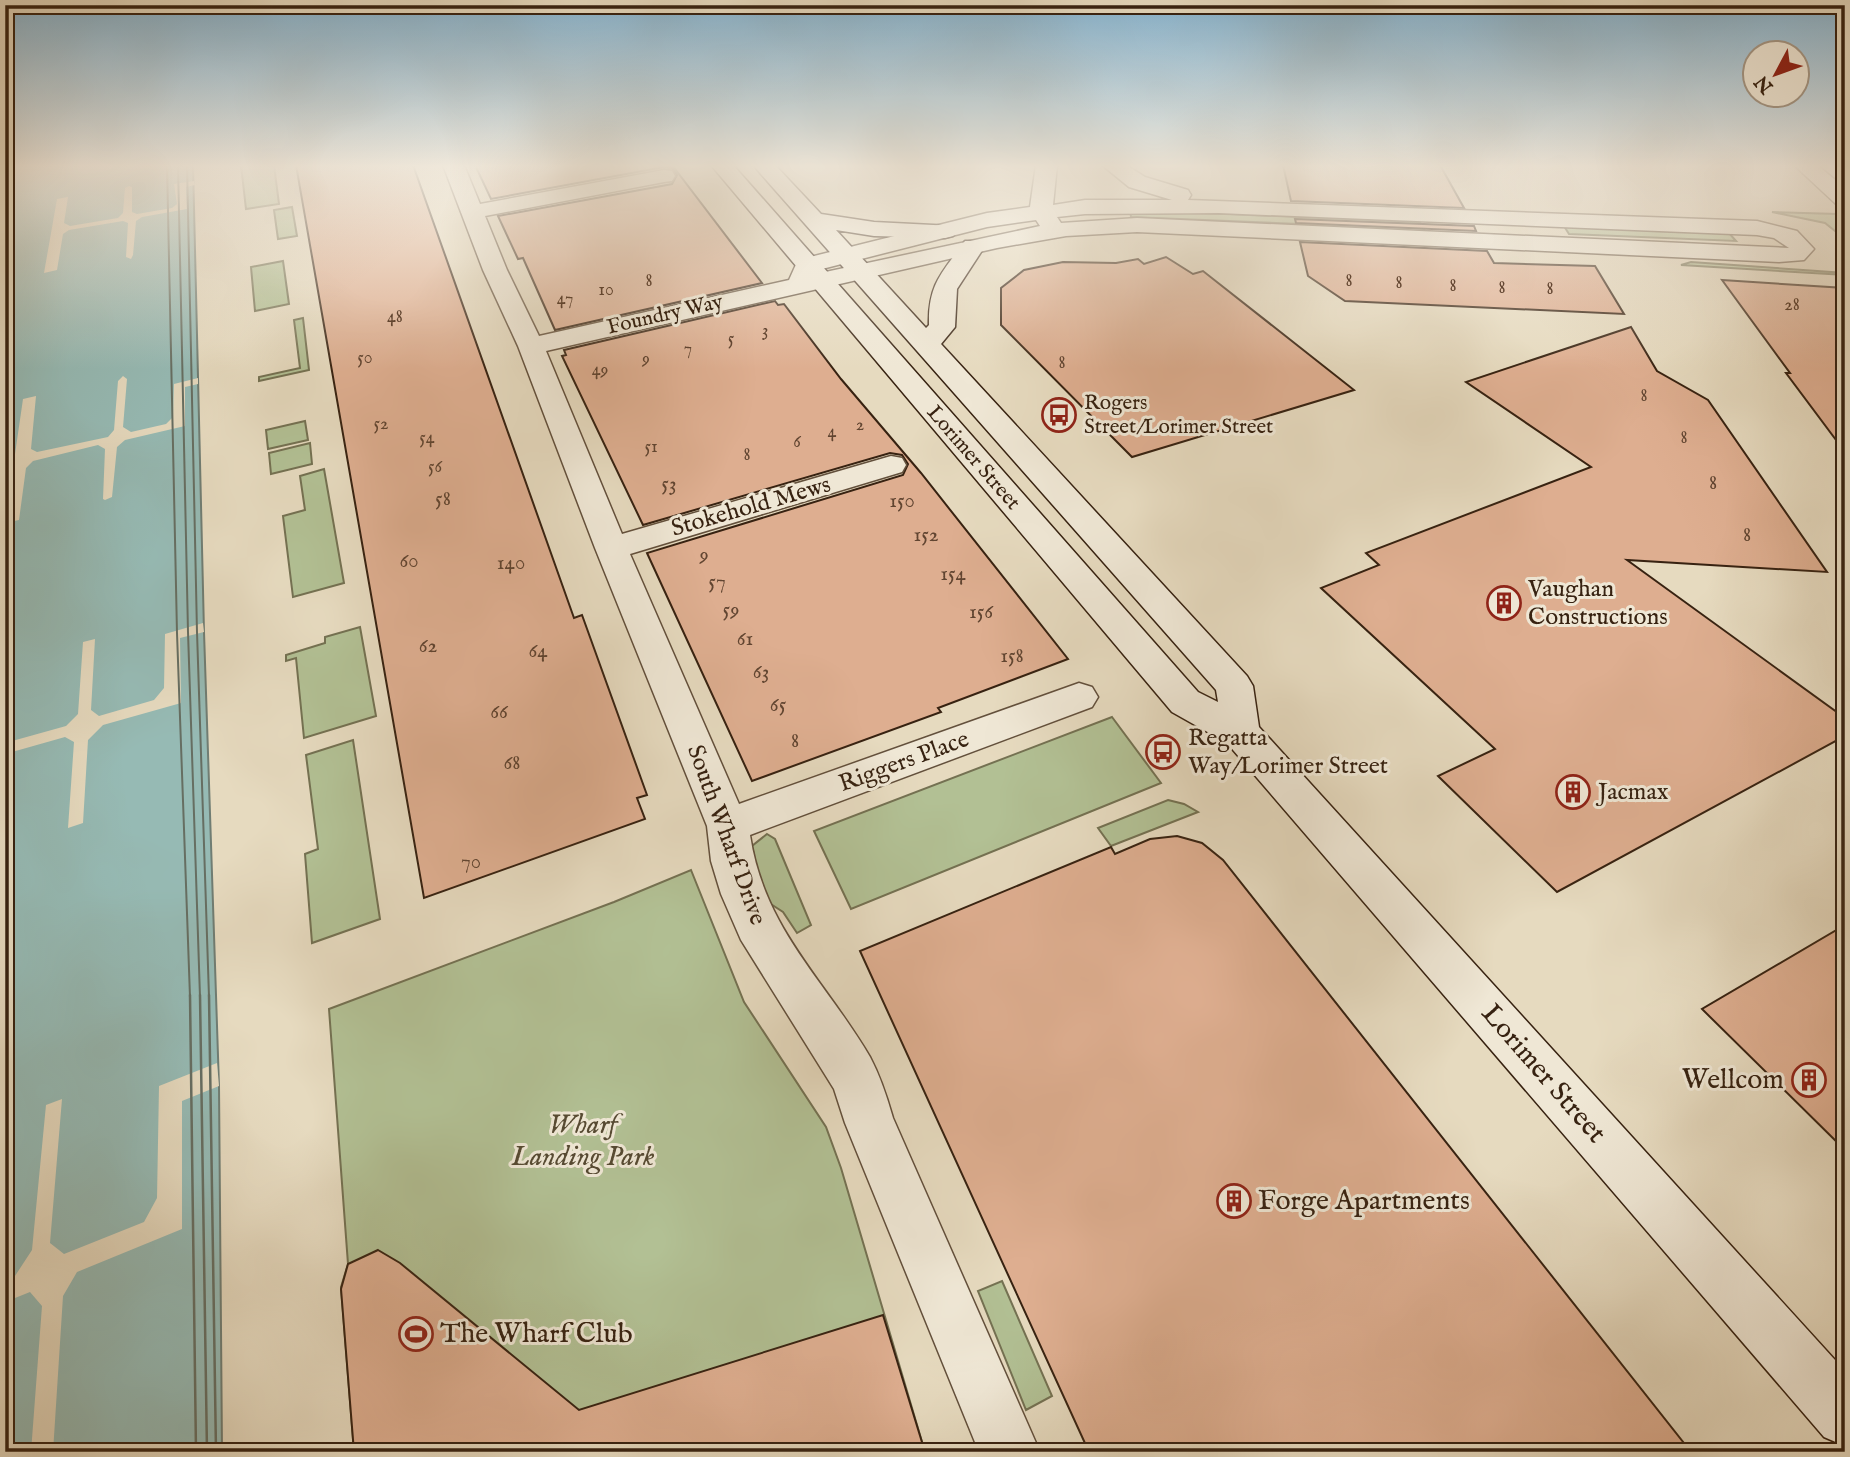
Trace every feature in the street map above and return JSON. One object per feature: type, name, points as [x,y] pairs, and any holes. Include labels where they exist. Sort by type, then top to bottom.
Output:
[{"type":"street","name":"South Wharf Drive","points":[[480,233],[531,346],[611,548],[729,827],[731,859],[741,890],[779,965],[853,1074],[870,1123],[1010,1452]]},
{"type":"street","name":"Lorimer Street","points":[[775,233],[809,277],[1185,702],[1241,732],[1845,1416]]},
{"type":"street","name":"Lorimer Street","points":[[826,233],[1234,686],[1241,732]]},
{"type":"street","points":[[854,264],[940,233]]},
{"type":"street","points":[[854,264],[973,246],[1011,233]]},
{"type":"street","points":[[1315,233],[1799,254],[1802,249],[1795,240],[1778,233]]},
{"type":"street","points":[[1512,233],[1516,242]]},
{"type":"street","points":[[926,344],[942,327],[940,303],[947,279],[962,267],[973,246]]},
{"type":"street","name":"Foundry Way","points":[[531,346],[854,264]]},
{"type":"street","name":"Stokehold Mews","points":[[611,548],[891,465]]},
{"type":"street","name":"Riggers Place","points":[[729,827],[1080,697]]},
{"type":"green space","points":[[277,233],[296,233],[297,236],[278,239]]},
{"type":"green space","points":[[1729,233],[1736,241],[1569,234]]},
{"type":"green space","points":[[283,261],[289,304],[255,311],[251,267]]},
{"type":"green space","points":[[1691,262],[1845,273],[1845,275],[1681,265]]},
{"type":"green space","points":[[303,318],[309,370],[259,381],[259,377],[300,368],[294,320]]},
{"type":"green space","points":[[305,421],[308,440],[268,449],[266,430]]},
{"type":"green space","points":[[310,443],[312,464],[271,474],[269,453]]},
{"type":"green space","points":[[324,469],[344,583],[293,597],[283,516],[305,510],[300,476]]},
{"type":"green space","points":[[360,627],[376,716],[304,738],[296,658],[286,661],[286,655],[325,643],[325,637]]},
{"type":"green space","points":[[1112,717],[1161,783],[851,909],[814,831]]},
{"type":"green space","points":[[353,740],[380,919],[312,943],[305,854],[318,849],[306,755]]},
{"type":"green space","points":[[1168,800],[1184,804],[1198,812],[1111,846],[1098,828]]},
{"type":"green space","points":[[767,834],[775,839],[811,925],[797,933],[783,912],[763,899],[752,846]]},
{"type":"green space","name":"Wharf Landing Park","points":[[691,870],[744,1002],[826,1127],[841,1168],[925,1452],[354,1452],[341,1287],[348,1264],[329,1009],[614,902]]},
{"type":"green space","points":[[1002,1281],[1052,1396],[1026,1410],[978,1291]]},
{"type":"water","points":[[5,233],[195,233],[219,1086],[222,1452],[5,1452]]},
{"type":"pier","points":[[51,233],[65,233],[57,270],[44,273]]},
{"type":"pier","points":[[127,233],[135,233],[133,255],[131,259],[126,257]]},
{"type":"pier","points":[[123,376],[127,379],[123,427],[131,432],[166,424],[173,417],[174,384],[198,378],[198,384],[185,387],[185,426],[125,440],[117,447],[112,497],[105,500],[105,449],[98,445],[33,461],[26,468],[19,520],[5,523],[23,399],[36,396],[31,449],[37,452],[108,437],[114,430],[118,381]]},
{"type":"pier","points":[[203,623],[204,632],[180,638],[181,703],[103,725],[88,740],[83,823],[68,828],[74,742],[65,737],[5,754],[5,743],[66,726],[78,714],[83,642],[95,639],[91,710],[99,716],[154,700],[164,688],[165,634]]},
{"type":"pier","points":[[217,1063],[219,1086],[182,1101],[182,1229],[77,1272],[63,1296],[53,1452],[31,1452],[42,1306],[30,1292],[5,1302],[5,1280],[15,1276],[32,1250],[46,1105],[62,1099],[50,1243],[64,1254],[144,1222],[157,1198],[159,1086]]},
{"type":"building","points":[[308,233],[437,233],[574,618],[582,615],[647,795],[637,798],[645,819],[424,898]]},
{"type":"building","points":[[506,233],[724,233],[762,283],[555,330],[523,258],[518,259]]},
{"type":"building","points":[[1300,242],[1487,251],[1494,263],[1595,266],[1624,314],[1345,301],[1308,276]]},
{"type":"building","points":[[1166,257],[1193,274],[1203,271],[1354,390],[1132,457],[1001,325],[1001,288],[1024,270],[1063,262],[1116,263],[1138,259],[1144,264]]},
{"type":"building","points":[[1722,280],[1845,288],[1845,452],[1786,373],[1790,373]]},
{"type":"building","points":[[775,301],[778,305],[784,304],[841,379],[921,473],[1068,659],[938,708],[941,712],[752,781],[647,553],[903,475],[908,464],[902,455],[890,453],[643,525],[562,356],[566,355],[564,350]]},
{"type":"building","points":[[1631,327],[1657,371],[1708,400],[1827,572],[1627,560],[1845,718],[1845,736],[1557,892],[1438,776],[1495,749],[1321,588],[1379,565],[1366,553],[1591,467],[1466,382]]},
{"type":"building","name":"Forge Apartments","points":[[1177,836],[1202,843],[1223,860],[1691,1452],[1089,1452],[860,951],[1111,847],[1115,854],[1150,839]]},
{"type":"building","name":"Wellcom","points":[[1845,925],[1845,1150],[1702,1009]]},
{"type":"building","name":"The Wharf Club","points":[[378,1250],[400,1263],[579,1410],[883,1315],[925,1452],[354,1452],[341,1289],[348,1264]]},
{"type":"place","name":"Rogers Street/Lorimer Street","points":[[1059,415]]},
{"type":"place","name":"Vaughan Constructions","points":[[1504,603]]},
{"type":"place","name":"Regatta Way/Lorimer Street","points":[[1163,752]]},
{"type":"place","name":"Jacmax","points":[[1573,792]]},
{"type":"place","name":"Wellcom","points":[[1809,1080]]},
{"type":"place","name":"Forge Apartments","points":[[1234,1201]]},
{"type":"place","name":"The Wharf Club","points":[[416,1334]]}]
